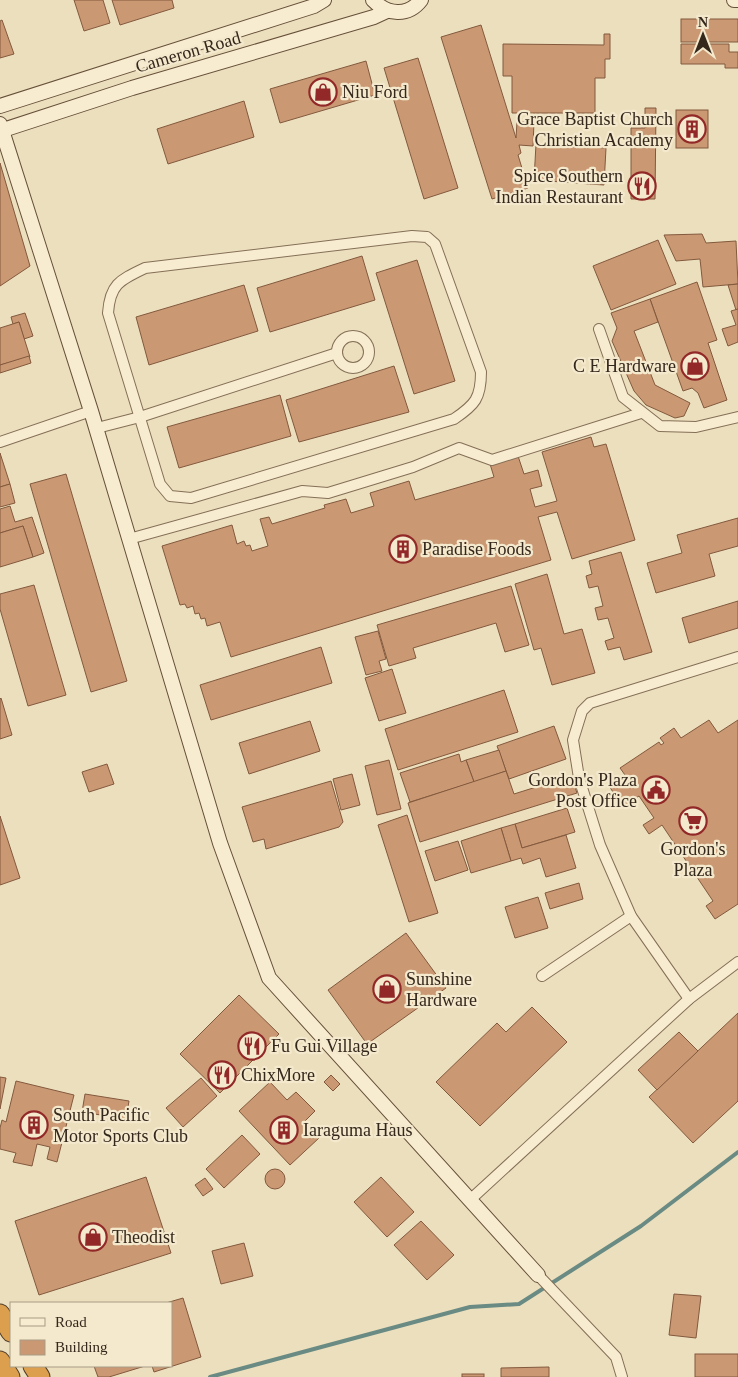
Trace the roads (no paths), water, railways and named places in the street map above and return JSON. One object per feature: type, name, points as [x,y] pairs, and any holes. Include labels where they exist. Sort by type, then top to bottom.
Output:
[{"type":"highway","points":[[0,1314],[10,1330]]},
{"type":"highway","points":[[0,1361],[10,1377]]},
{"type":"street","name":"Cameron Road","points":[[0,106],[305,9],[324,0]]},
{"type":"street","points":[[374,0],[387,10]]},
{"type":"street","name":"Cameron Road","points":[[1,129],[132,88],[374,17],[387,10],[404,12],[421,0]]},
{"type":"street","points":[[1,129],[92,411],[220,843],[269,978],[393,1118],[471,1199],[556,1295],[616,1357],[622,1377]]},
{"type":"street","points":[[412,236],[427,237],[435,244],[481,372],[481,387],[471,408],[454,419],[191,498],[170,496],[160,484],[140,417],[108,313],[109,295],[122,279],[144,268],[412,236]]},
{"type":"street","points":[[599,328],[622,397],[660,426],[696,427],[738,417]]},
{"type":"street","points":[[96,428],[140,417],[337,354]]},
{"type":"street","points":[[0,442],[92,411]]},
{"type":"street","points":[[129,539],[302,491],[328,493],[413,467],[459,448],[492,460],[642,413]]},
{"type":"street","points":[[690,998],[631,916],[600,845],[579,778],[573,740],[582,711],[590,703],[738,657]]},
{"type":"street","points":[[542,976],[631,916]]},
{"type":"street","points":[[471,1199],[690,998],[738,962]]},
{"type":"waterway","points":[[210,1377],[470,1307],[519,1304],[641,1226],[738,1152]]},
{"type":"place","name":"Niu Ford","points":[[323,92]]},
{"type":"place","name":"Grace Baptist Church Christian Academy","points":[[692,129]]},
{"type":"place","name":"Spice Southern Indian Restaurant","points":[[642,186]]},
{"type":"place","name":"C E Hardware","points":[[695,366]]},
{"type":"place","name":"Paradise Foods","points":[[403,549]]},
{"type":"place","name":"Gordon's Plaza Post Office","points":[[656,790]]},
{"type":"place","name":"Gordon's Plaza","points":[[693,821]]},
{"type":"place","name":"Sunshine Hardware","points":[[387,989]]},
{"type":"place","name":"Fu Gui Village","points":[[252,1046]]},
{"type":"place","name":"ChixMore","points":[[222,1075]]},
{"type":"place","name":"South Pacific Motor Sports Club","points":[[34,1125]]},
{"type":"place","name":"Iaraguma Haus","points":[[284,1130]]},
{"type":"place","name":"Theodist","points":[[93,1237]]}]
